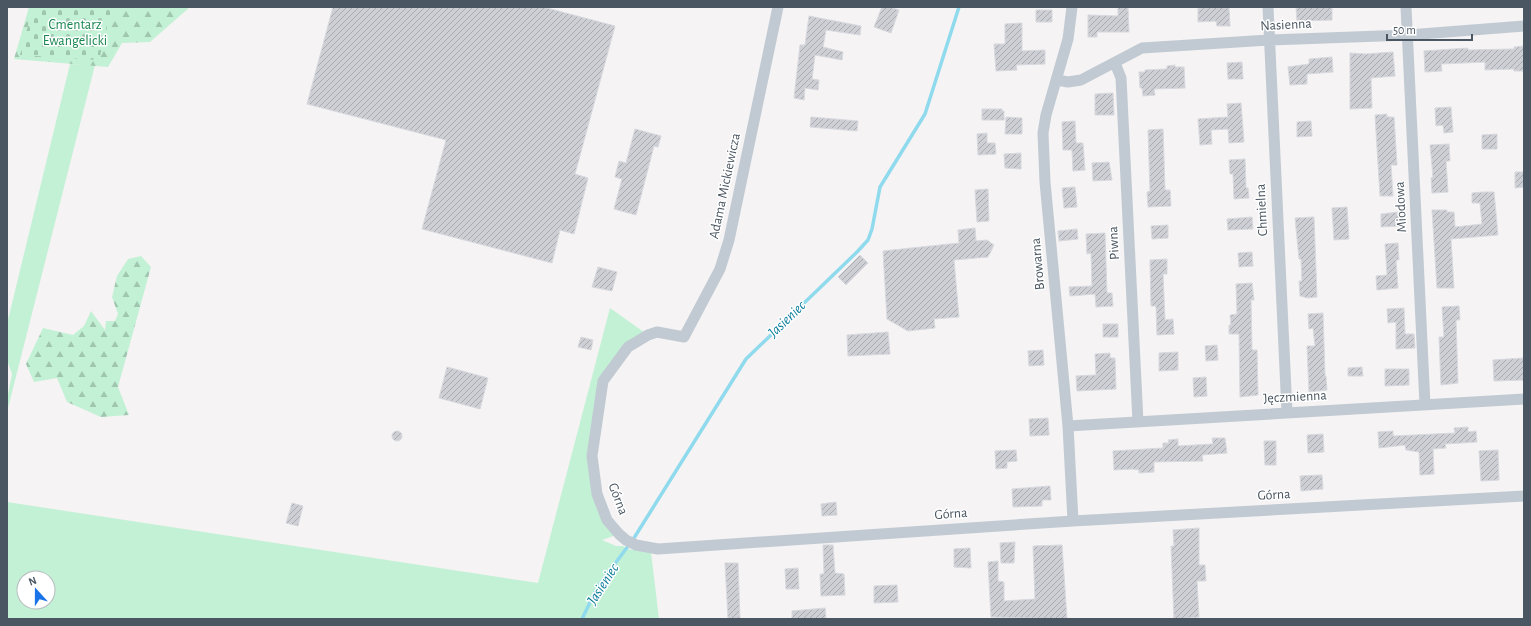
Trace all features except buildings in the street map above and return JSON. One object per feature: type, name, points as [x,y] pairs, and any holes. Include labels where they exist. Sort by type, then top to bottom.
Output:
[{"type":"street","name":"Adama Mickiewicza","points":[[657,332],[684,336],[720,269],[729,240],[778,7]]},
{"type":"street","name":"Browarna","points":[[1072,7],[1068,39],[1046,115],[1043,133],[1045,182],[1068,426],[1073,521]]},
{"type":"street","name":"Chmielna","points":[[1268,7],[1287,412]]},
{"type":"street","name":"Miodowa","points":[[1406,7],[1425,405]]},
{"type":"street","name":"Nasienna","points":[[1057,80],[1068,82],[1082,80],[1142,48],[1269,40],[1408,35],[1524,26]]},
{"type":"street","name":"Piwna","points":[[1115,63],[1121,78],[1138,422]]},
{"type":"street","name":"Górna","points":[[657,332],[648,335],[628,347],[603,381],[592,456],[597,494],[607,520],[631,543],[658,549],[1073,521],[1524,496]]},
{"type":"street","name":"Jęczmienna","points":[[1068,426],[1524,399]]},
{"type":"green space","points":[[29,7],[190,7],[150,42],[122,43],[108,67],[14,59]]},
{"type":"green space","name":"Cmentarz Ewangelicki","points":[[33,7],[112,7],[99,60],[20,55]]},
{"type":"green space","points":[[70,64],[95,65],[7,412],[7,399],[12,374],[7,360],[7,324]]},
{"type":"green space","points":[[141,256],[151,267],[118,387],[129,415],[101,417],[67,402],[57,378],[34,382],[26,364],[43,328],[73,335],[84,326],[91,311],[105,330],[106,321],[115,321],[118,314],[112,297],[117,276],[128,259]]},
{"type":"green space","points":[[610,308],[648,335],[628,347],[603,381],[592,456],[597,494],[619,534],[602,540],[616,546],[623,546],[627,549],[651,552],[659,619],[7,619],[7,502],[538,583]]},
{"type":"waterway","name":"Jasieniec","points":[[582,619],[597,588],[634,538],[746,359],[868,240],[872,229],[880,187],[925,114],[959,7]]}]
